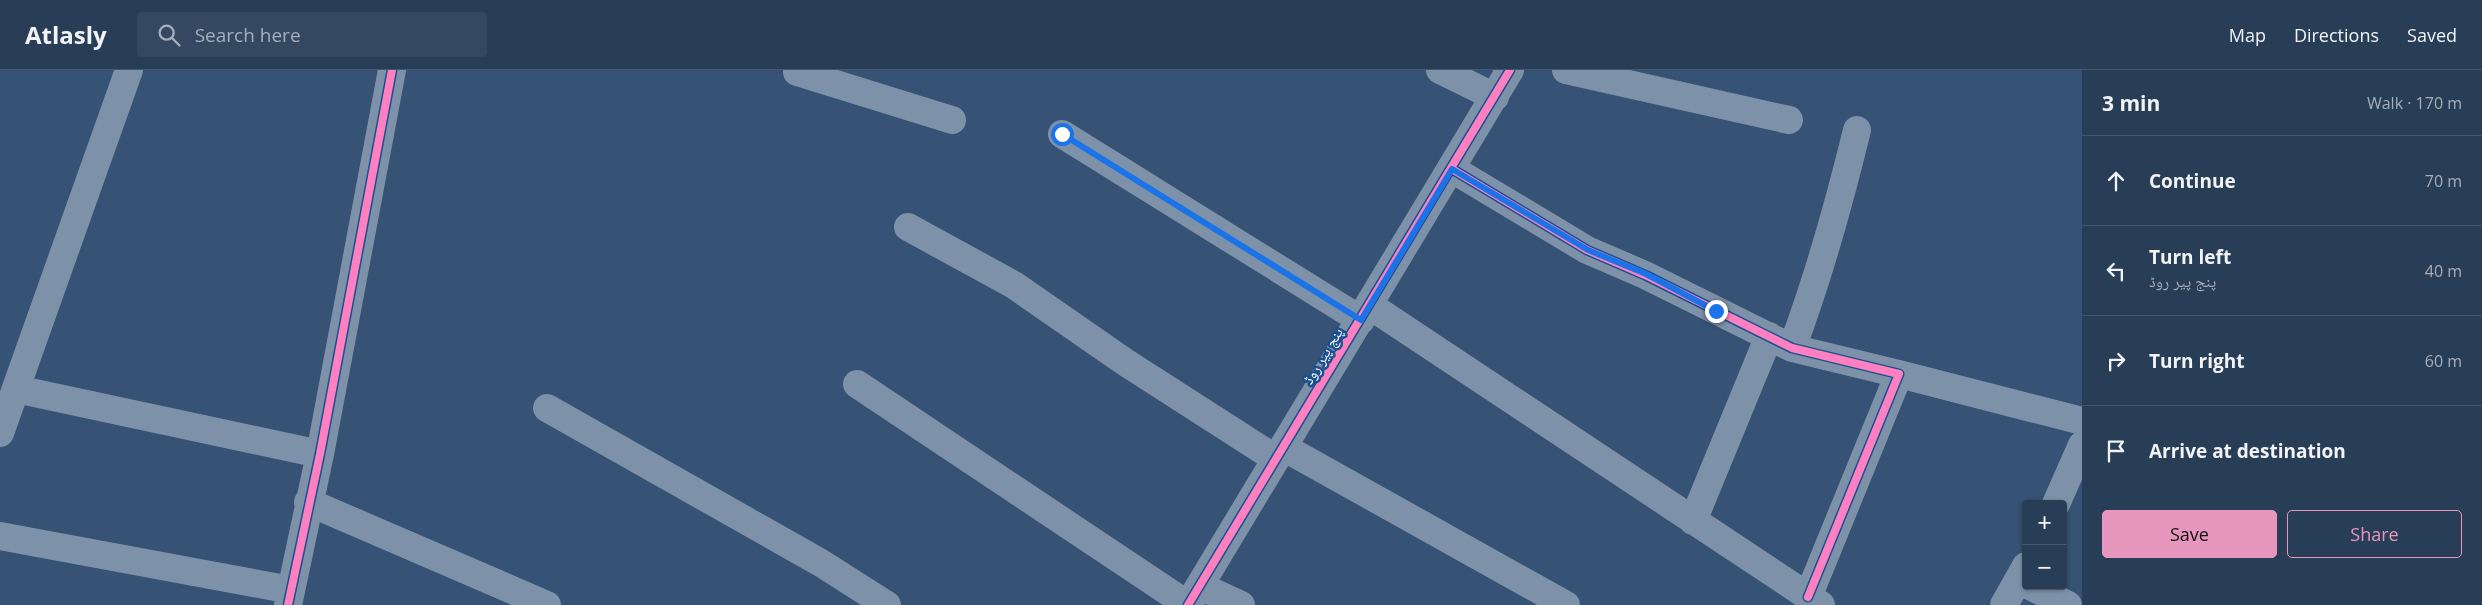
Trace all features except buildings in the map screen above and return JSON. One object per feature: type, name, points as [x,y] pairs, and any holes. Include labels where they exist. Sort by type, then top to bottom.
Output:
[{"type":"street","points":[[0,433],[129,70]]},
{"type":"street","points":[[0,536],[290,598],[308,502],[320,454],[392,70]]},
{"type":"street","points":[[798,70],[797,72],[952,120]]},
{"type":"street","points":[[1440,70],[1495,97]]},
{"type":"street","name":"پنج پیر روڈ","points":[[1192,599],[1510,70]]},
{"type":"street","points":[[1566,70],[1789,120]]},
{"type":"street","points":[[1693,520],[1780,342],[1814,289],[1834,224],[1857,130]]},
{"type":"street","points":[[1062,134],[1365,312],[1693,520],[1814,601],[1899,374]]},
{"type":"street","points":[[1452,169],[1588,250],[1646,274],[1780,342],[2082,421]]},
{"type":"street","points":[[908,227],[1014,284],[1125,362],[1280,453],[1566,605]]},
{"type":"street","points":[[857,384],[1192,599],[1241,605]]},
{"type":"street","points":[[16,390],[320,454]]},
{"type":"street","points":[[547,408],[821,564],[886,605]]},
{"type":"street","points":[[2058,500],[2082,445]]},
{"type":"street","points":[[308,502],[547,605]]},
{"type":"street","points":[[2004,605],[2022,583]]},
{"type":"street","points":[[2043,590],[2068,605]]},
{"type":"cycle path","points":[[288,605],[320,454],[392,70]]},
{"type":"cycle path","points":[[1188,605],[1510,70]]},
{"type":"cycle path","points":[[1452,169],[1587,250],[1645,275],[1792,348],[1899,374],[1808,597]]},
{"type":"route","points":[[1062,134],[1361,320],[1452,169],[1588,250],[1646,274],[1716,311]]}]
